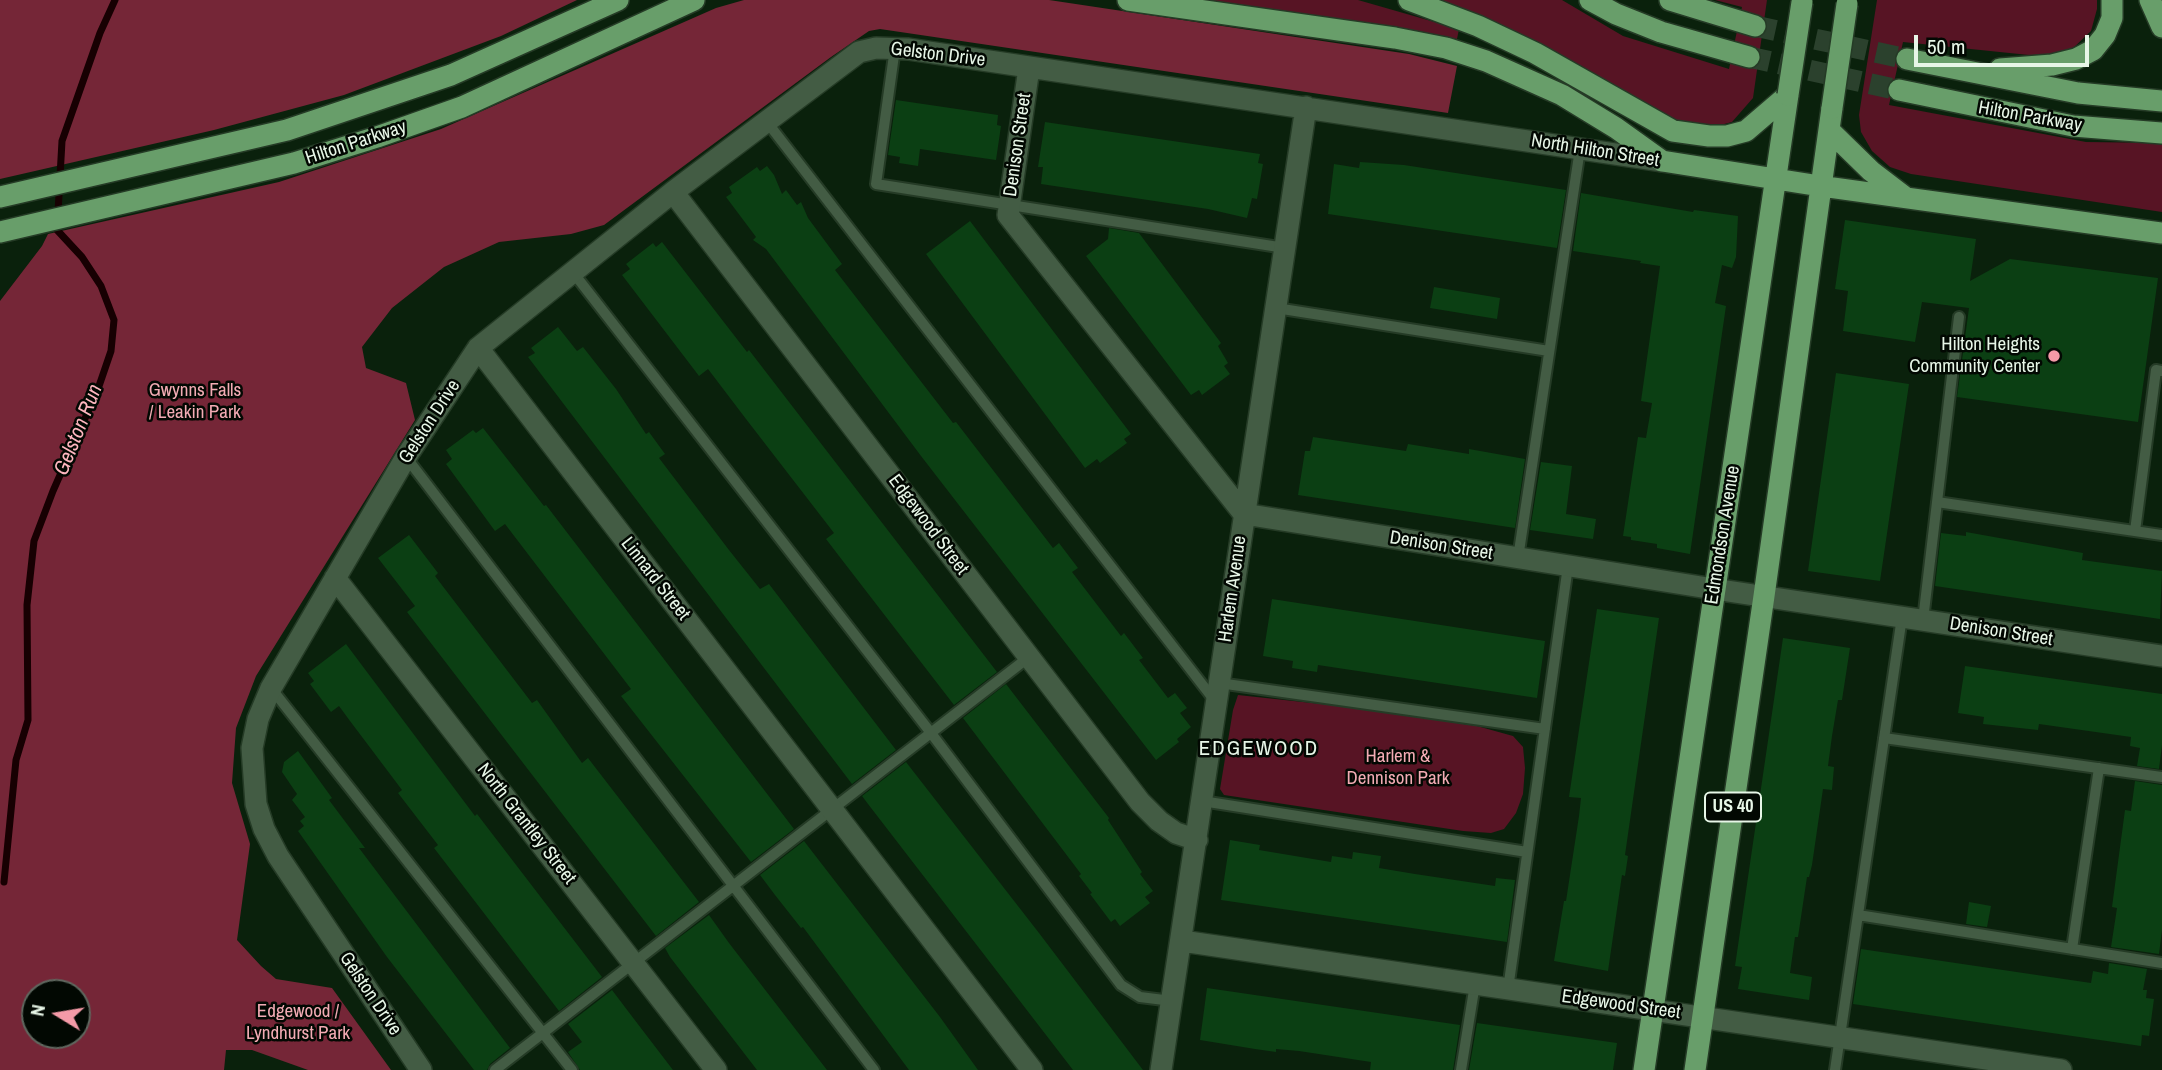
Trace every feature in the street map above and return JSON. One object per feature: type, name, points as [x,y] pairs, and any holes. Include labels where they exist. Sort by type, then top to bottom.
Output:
[{"type":"main road","name":"Hilton Parkway","points":[[0,197],[287,130],[451,75],[618,0]]},
{"type":"main road","name":"Hilton Parkway","points":[[0,232],[294,163],[377,137],[462,107],[694,0]]},
{"type":"main road","points":[[1128,0],[1395,38],[1446,48],[1486,61],[1562,95],[1616,128],[1662,161]]},
{"type":"main road","points":[[1409,0],[1478,26],[1535,53],[1673,131],[1727,136],[1746,131],[1788,95]]},
{"type":"main road","points":[[1590,0],[1661,32],[1749,57]]},
{"type":"main road","points":[[1670,0],[1755,26]]},
{"type":"main road","points":[[1973,71],[2052,65],[2076,59],[2093,50],[2105,35],[2112,18],[2112,0]]},
{"type":"main road","points":[[2150,0],[2162,27]]},
{"type":"main road","name":"Edmondson Avenue","points":[[1644,1070],[1802,1]]},
{"type":"main road","name":"US 40","points":[[1695,1070],[1820,186],[1849,1]]},
{"type":"main road","name":"Hilton Parkway","points":[[1907,59],[2078,93],[2162,101]]},
{"type":"main road","name":"Hilton Parkway","points":[[1899,90],[2073,126],[2162,133]]},
{"type":"main road","points":[[1829,130],[1871,171],[1906,198]]},
{"type":"main road","name":"North Hilton Street","points":[[1662,161],[1777,180],[2162,233]]},
{"type":"street","name":"Gelston Drive","points":[[421,1070],[278,856],[264,829],[257,804],[252,748],[258,719],[271,688],[406,457],[478,348],[673,192],[859,52],[895,48],[1029,68]]},
{"type":"street","name":"North Hilton Street","points":[[1029,68],[1662,161]]},
{"type":"street","name":"Denison Street","points":[[1029,68],[1008,215],[1244,514],[1714,589],[2162,656]]},
{"type":"street","name":"Harlem Avenue","points":[[1161,1070],[1306,107]]},
{"type":"street","name":"Edgewood Street","points":[[673,192],[1140,802],[1158,821],[1176,833],[1197,840]]},
{"type":"street","name":"Linnard Street","points":[[478,348],[1032,1070]]},
{"type":"street","name":"North Grantley Street","points":[[335,578],[716,1070]]},
{"type":"street","name":"Edgewood Street","points":[[1182,941],[2061,1070]]},
{"type":"lane","points":[[895,48],[876,184],[1285,248]]},
{"type":"lane","points":[[767,122],[1218,693],[1545,729]]},
{"type":"lane","points":[[1518,558],[1580,149]]},
{"type":"lane","points":[[572,271],[931,733],[1121,985],[1140,998],[1172,1001]]},
{"type":"lane","points":[[1276,308],[1549,351]]},
{"type":"lane","points":[[1835,1070],[1884,738],[1937,502],[1959,317]]},
{"type":"lane","points":[[2135,531],[2156,370],[2162,371]]},
{"type":"lane","points":[[406,457],[874,1070]]},
{"type":"lane","points":[[1937,502],[2162,535]]},
{"type":"lane","points":[[1508,989],[1568,566]]},
{"type":"lane","points":[[495,1070],[1029,657]]},
{"type":"lane","points":[[271,688],[572,1070]]},
{"type":"lane","points":[[1884,738],[2162,777]]},
{"type":"lane","points":[[2072,949],[2099,768]]},
{"type":"lane","points":[[1202,802],[1527,852]]},
{"type":"lane","points":[[1858,915],[2162,963]]},
{"type":"lane","points":[[1461,1070],[1475,984]]},
{"type":"green space","points":[[0,0],[577,0],[501,36],[344,95],[214,130],[0,179]]},
{"type":"green space","name":"Gwynns Falls / Leakin Park","points":[[744,0],[1049,0],[1409,54],[1457,66],[1448,113],[880,29],[869,31],[604,225],[571,234],[499,242],[444,267],[392,308],[362,347],[366,368],[406,383],[415,420],[256,676],[236,728],[232,783],[250,844],[237,940],[276,979],[332,988],[391,1070],[308,1070],[252,1050],[226,1050],[224,1070],[0,1070],[0,301],[42,246],[48,234],[279,182],[441,129],[716,8]]},
{"type":"green space","points":[[1194,0],[1358,0],[1459,29],[1457,39]]},
{"type":"green space","points":[[1429,0],[1562,0],[1623,36],[1729,69],[1742,7],[1715,0],[1767,0],[1753,98],[1732,122],[1705,129],[1681,125]]},
{"type":"green space","points":[[1877,0],[2097,0],[2091,31],[2070,51],[2048,57],[1903,42],[1889,105],[2086,142],[2162,143],[2162,212],[1911,174],[1890,167],[1872,151],[1861,132],[1859,115]]},
{"type":"green space","name":"Harlem & Dennison Park","points":[[1238,695],[1349,707],[1477,726],[1513,736],[1523,747],[1525,768],[1523,794],[1516,813],[1504,829],[1491,833],[1224,795],[1220,789]]},
{"type":"building","points":[[896,100],[998,115],[997,125],[1001,126],[996,160],[920,149],[918,166],[899,163],[900,157],[888,155]]},
{"type":"building","points":[[1045,122],[1260,154],[1258,163],[1263,164],[1257,199],[1252,198],[1247,218],[1208,209],[1041,184],[1043,167],[1038,167]]},
{"type":"building","points":[[1360,162],[1404,165],[1566,190],[1557,248],[1328,214],[1334,164],[1359,168]]},
{"type":"building","points":[[767,166],[782,194],[786,190],[797,205],[801,202],[808,218],[842,264],[835,270],[953,423],[956,422],[1053,548],[1059,543],[1078,568],[1072,572],[1121,636],[1124,633],[1143,658],[1139,660],[1168,698],[1175,693],[1187,708],[1180,713],[1191,727],[1177,739],[1179,742],[1156,760],[921,456],[766,249],[753,240],[756,237],[726,197],[732,193],[729,187],[757,167],[760,171]]},
{"type":"building","points":[[1581,193],[1693,212],[1738,216],[1736,257],[1732,268],[1722,265],[1715,303],[1726,306],[1690,554],[1657,548],[1657,544],[1623,536],[1638,437],[1646,438],[1652,403],[1641,401],[1660,266],[1573,251]]},
{"type":"building","name":"Hilton Heights Community Center","points":[[1845,220],[1976,239],[1970,281],[2010,259],[2158,278],[2138,422],[1957,397],[1969,308],[1922,302],[1915,342],[1843,331],[1848,291],[1835,289]]},
{"type":"building","points":[[970,221],[1131,434],[1124,439],[1127,443],[1100,463],[1097,459],[1085,468],[926,254]]},
{"type":"building","points":[[1109,228],[1139,233],[1221,343],[1218,346],[1228,363],[1224,366],[1230,374],[1202,395],[1199,390],[1191,395],[1086,256],[1108,239]]},
{"type":"building","points":[[662,242],[747,352],[749,350],[997,672],[954,705],[826,539],[834,533],[708,369],[699,376],[622,275],[630,269],[626,264],[653,243],[656,247]]},
{"type":"building","points":[[1434,287],[1500,298],[1497,319],[1430,308]]},
{"type":"building","points":[[558,327],[577,351],[583,347],[646,434],[649,432],[665,454],[659,458],[729,550],[760,589],[769,584],[896,750],[852,784],[528,357],[535,353],[531,348]]},
{"type":"building","points":[[1836,373],[1909,384],[1880,581],[1808,571]]},
{"type":"building","points":[[483,428],[544,506],[546,505],[794,829],[751,862],[621,696],[631,689],[505,524],[495,531],[446,464],[452,459],[446,450],[473,430],[476,433]]},
{"type":"building","points":[[1313,437],[1406,451],[1408,444],[1469,454],[1469,449],[1525,459],[1515,528],[1298,495],[1305,451],[1310,451]]},
{"type":"building","points":[[1541,462],[1572,466],[1566,514],[1596,519],[1593,539],[1530,530]]},
{"type":"building","points":[[1966,532],[2083,553],[2082,560],[2162,571],[2160,619],[1935,586],[1941,533],[1966,536]]},
{"type":"building","points":[[409,535],[438,573],[435,576],[532,703],[537,700],[582,763],[588,758],[699,902],[656,936],[407,612],[415,606],[378,558]]},
{"type":"building","points":[[1272,599],[1545,641],[1537,698],[1318,665],[1317,672],[1292,668],[1293,661],[1263,656]]},
{"type":"building","points":[[1597,609],[1659,618],[1625,855],[1628,856],[1625,876],[1622,875],[1608,971],[1554,961],[1579,816],[1581,798],[1569,797]]},
{"type":"building","points":[[1783,638],[1850,648],[1842,700],[1838,700],[1828,766],[1834,767],[1832,790],[1823,789],[1812,865],[1807,877],[1790,973],[1812,977],[1809,1000],[1738,989],[1742,967],[1735,966]]},
{"type":"building","points":[[346,644],[475,816],[477,814],[602,977],[559,1011],[434,848],[438,845],[398,793],[402,790],[339,706],[331,712],[310,684],[314,681],[308,673]]},
{"type":"building","points":[[1965,666],[2162,694],[2159,769],[2137,766],[2140,748],[2130,746],[2131,737],[2039,724],[2038,730],[1983,724],[1984,717],[1958,713]]},
{"type":"building","points":[[1006,684],[1109,818],[1142,872],[1140,874],[1153,891],[1145,897],[1150,903],[1120,926],[1115,919],[1111,922],[1090,894],[1092,893],[1079,876],[1081,874],[963,718]]},
{"type":"building","points":[[298,751],[332,798],[329,800],[365,848],[359,848],[510,1048],[490,1064],[487,1070],[474,1070],[387,957],[298,831],[304,826],[300,821],[305,817],[292,800],[297,794],[282,772],[284,762]]},
{"type":"building","points":[[906,762],[1143,1070],[1073,1070],[868,804],[862,796]]},
{"type":"building","points":[[2135,781],[2162,785],[2162,930],[2159,954],[2111,947],[2117,908],[2112,907],[2125,810],[2131,811]]},
{"type":"building","points":[[1230,840],[1260,845],[1259,850],[1331,862],[1332,856],[1352,859],[1353,852],[1381,856],[1379,868],[1495,886],[1496,878],[1515,880],[1507,942],[1221,900]]},
{"type":"building","points":[[804,841],[978,1070],[909,1070],[803,927],[801,928],[775,895],[760,875]]},
{"type":"building","points":[[1969,902],[1991,906],[1987,927],[1966,924]]},
{"type":"building","points":[[709,915],[827,1070],[757,1070],[670,957],[665,948]]},
{"type":"building","points":[[1861,949],[2091,983],[2093,971],[2108,974],[2109,963],[2147,969],[2143,990],[2147,990],[2146,998],[2154,999],[2149,1036],[2142,1035],[2141,1046],[1853,1004]]},
{"type":"building","points":[[1207,988],[1460,1025],[1453,1070],[1370,1070],[1371,1062],[1299,1051],[1276,1049],[1276,1052],[1200,1040]]},
{"type":"building","points":[[612,990],[673,1070],[580,1070],[568,1052],[582,1042],[568,1024]]},
{"type":"building","points":[[1477,1023],[1617,1043],[1613,1070],[1469,1070]]},
{"type":"waterway","name":"Gelston Run","points":[[4,882],[16,760],[28,720],[27,605],[34,541],[98,389],[111,351],[114,320],[101,286],[82,257],[57,230],[62,141],[100,33],[115,0]]},
{"type":"tunnel","points":[[1755,26],[1907,59]]},
{"type":"tunnel","points":[[1749,57],[1899,90]]},
{"type":"place","name":"Hilton Heights Community Center","points":[[2054,356]]},
{"type":"district","name":"EDGEWOOD","points":[[1259,749]]},
{"type":"park label","name":"Edgewood / Lyndhurst Park","points":[[298,1023]]}]
